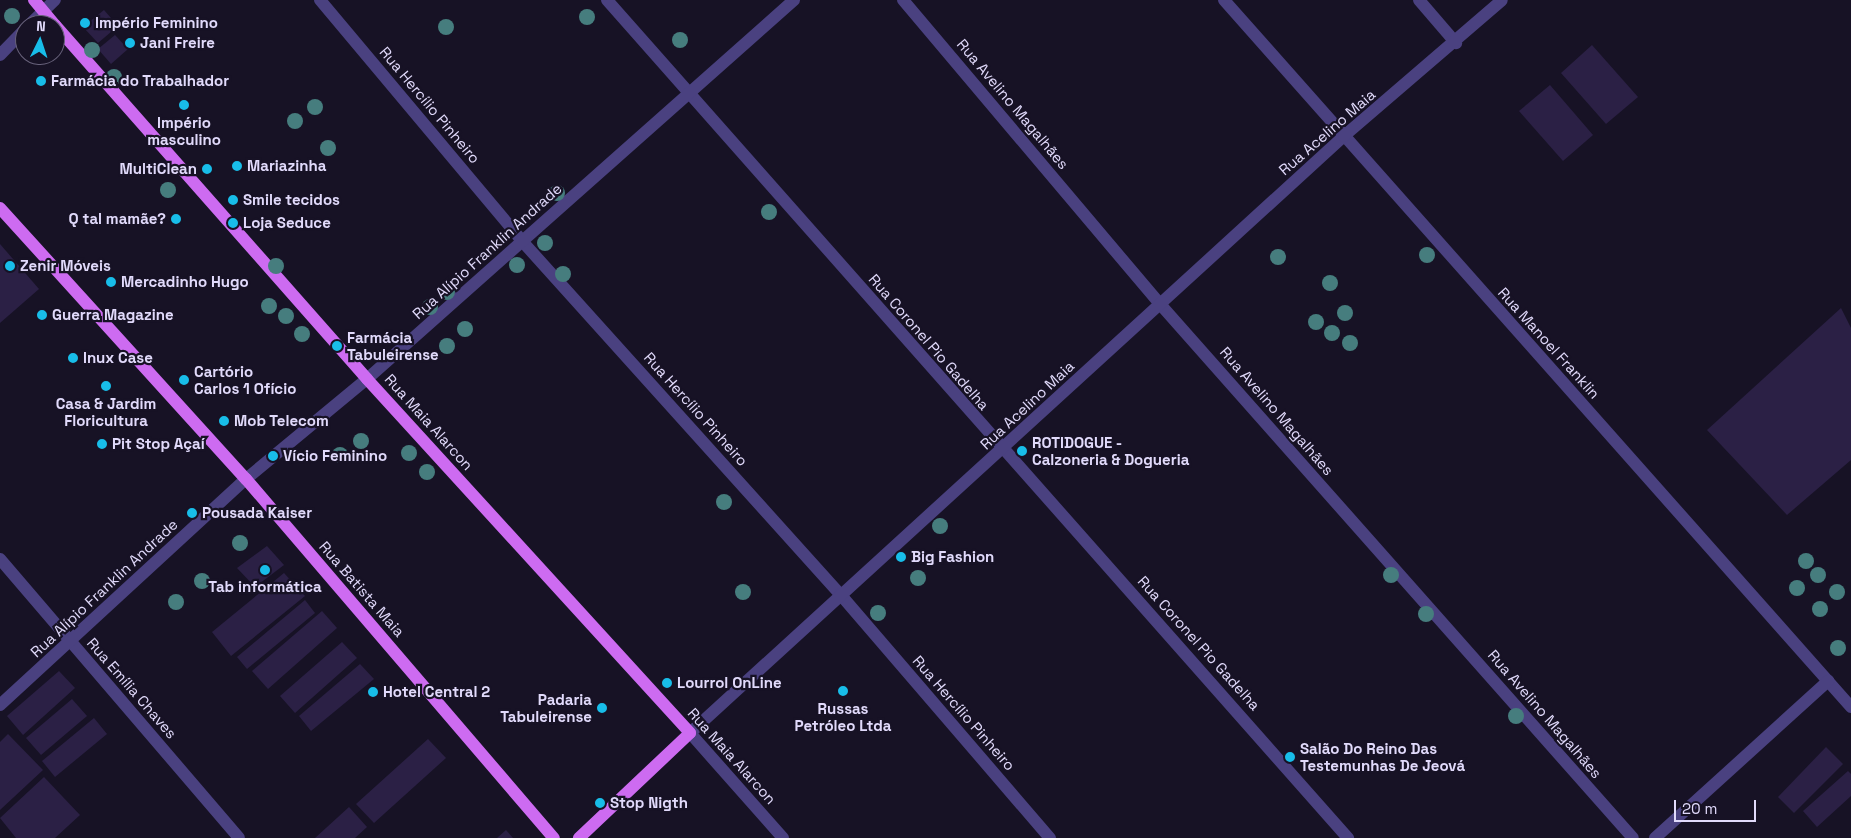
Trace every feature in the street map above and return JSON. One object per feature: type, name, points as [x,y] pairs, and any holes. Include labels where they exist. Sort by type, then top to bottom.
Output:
[{"type":"main road","name":"Rua Maia Alarcon","points":[[34,0],[46,15]]},
{"type":"main road","name":"Rua Maia Alarcon","points":[[65,36],[367,378],[690,734]]},
{"type":"main road","name":"Rua Batista Maia","points":[[0,208],[246,479],[554,838]]},
{"type":"main road","name":"Rua Acelino Maia","points":[[579,838],[690,734]]},
{"type":"street","points":[[39,15],[55,0]]},
{"type":"street","name":"Rua Hercílio Pinheiro","points":[[320,0],[522,241],[840,594],[1050,838]]},
{"type":"street","name":"Rua Coronel Pio Gadelha","points":[[607,0],[1003,451],[1234,705],[1348,838]]},
{"type":"street","name":"Rua Alípio Franklin Andrade","points":[[0,705],[246,479],[367,378],[794,0]]},
{"type":"street","name":"Rua Avelino Magalhães","points":[[903,0],[1160,304],[1632,838]]},
{"type":"street","name":"Rua Manoel Franklin","points":[[1224,0],[1851,708]]},
{"type":"street","points":[[1419,0],[1456,43]]},
{"type":"street","name":"Rua Acelino Maia","points":[[690,734],[840,594],[1003,451],[1344,136],[1456,43],[1502,0]]},
{"type":"street","points":[[0,55],[15,39]]},
{"type":"street","name":"Rua Emília Chaves","points":[[0,559],[239,838]]},
{"type":"street","points":[[1655,838],[1828,681]]},
{"type":"street","name":"Rua Maia Alarcon","points":[[690,734],[783,838]]},
{"type":"building","points":[[104,10],[118,26],[98,43],[83,27]]},
{"type":"building","points":[[115,35],[128,49],[111,64],[98,49]]},
{"type":"building","points":[[1592,45],[1638,97],[1606,124],[1561,73]]},
{"type":"building","points":[[1550,85],[1593,135],[1563,161],[1519,111]]},
{"type":"building","name":"Zenir Móveis","points":[[0,244],[39,289],[0,323]]},
{"type":"building","points":[[1841,308],[1851,328],[1851,460],[1787,515],[1707,430]]},
{"type":"building","points":[[267,546],[284,565],[255,587],[237,568]]},
{"type":"building","points":[[284,573],[305,596],[231,656],[212,632]]},
{"type":"building","points":[[305,600],[315,613],[247,669],[237,657]]},
{"type":"building","points":[[322,611],[337,628],[268,689],[252,671]]},
{"type":"building","points":[[342,642],[357,658],[295,713],[280,696]]},
{"type":"building","points":[[360,664],[374,679],[311,731],[299,716]]},
{"type":"building","points":[[59,671],[75,688],[23,735],[7,716]]},
{"type":"building","points":[[72,699],[87,716],[41,755],[26,738]]},
{"type":"building","points":[[94,718],[107,734],[55,777],[42,761]]},
{"type":"building","points":[[8,734],[43,770],[0,810],[0,742]]},
{"type":"building","points":[[428,739],[446,758],[374,823],[356,804]]},
{"type":"building","points":[[1826,747],[1843,764],[1794,813],[1778,797]]},
{"type":"building","points":[[1848,771],[1851,774],[1851,796],[1817,827],[1803,811]]},
{"type":"building","points":[[44,777],[80,815],[55,838],[16,838],[0,818]]},
{"type":"building","points":[[349,807],[367,827],[355,838],[315,838]]},
{"type":"building","points":[[506,830],[513,838],[497,838]]},
{"type":"place","name":"Império Feminino","points":[[85,23]]},
{"type":"place","name":"Jani Freire","points":[[130,43]]},
{"type":"place","name":"Farmácia do Trabalhador","points":[[41,81]]},
{"type":"place","name":"Império masculino","points":[[184,105]]},
{"type":"place","name":"Mariazinha","points":[[237,166]]},
{"type":"place","name":"MultiClean","points":[[207,169]]},
{"type":"place","name":"Smile tecidos","points":[[233,200]]},
{"type":"place","name":"Q tal mamãe?","points":[[176,219]]},
{"type":"place","name":"Loja Seduce","points":[[233,223]]},
{"type":"place","name":"Zenir Móveis","points":[[10,266]]},
{"type":"place","name":"Mercadinho Hugo","points":[[111,282]]},
{"type":"place","name":"Guerra Magazine","points":[[42,315]]},
{"type":"place","name":"Farmácia Tabuleirense","points":[[337,346]]},
{"type":"place","name":"Inux Case","points":[[73,358]]},
{"type":"place","name":"Cartório Carlos 1 Ofício","points":[[184,380]]},
{"type":"place","name":"Casa & Jardim Floricultura","points":[[106,386]]},
{"type":"place","name":"Mob Telecom","points":[[224,421]]},
{"type":"place","name":"Pit Stop Açaí","points":[[102,444]]},
{"type":"place","name":"ROTIDOGUE - Calzoneria & Dogueria","points":[[1022,451]]},
{"type":"place","name":"Vício Feminino","points":[[273,456]]},
{"type":"place","name":"Pousada Kaiser","points":[[192,513]]},
{"type":"place","name":"Big Fashion","points":[[901,557]]},
{"type":"place","name":"Tab informática","points":[[265,570]]},
{"type":"place","name":"Lourrol OnLine","points":[[667,683]]},
{"type":"place","name":"Russas Petróleo Ltda","points":[[843,691]]},
{"type":"place","name":"Hotel Central 2","points":[[373,692]]},
{"type":"place","name":"Padaria Tabuleirense","points":[[602,708]]},
{"type":"place","name":"Salão Do Reino Das Testemunhas De Jeová","points":[[1290,757]]},
{"type":"place","name":"Stop Nigth","points":[[600,803]]}]
